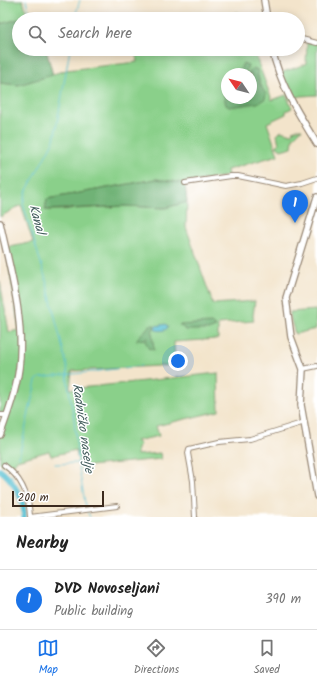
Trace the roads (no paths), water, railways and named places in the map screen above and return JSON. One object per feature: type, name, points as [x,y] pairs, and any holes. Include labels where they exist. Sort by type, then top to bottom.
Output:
[{"type":"main road","points":[[264,0],[266,12]]},
{"type":"main road","points":[[274,56],[285,90],[317,144]]},
{"type":"main road","points":[[317,197],[286,298],[291,337],[303,369],[301,404],[317,496]]},
{"type":"main road","points":[[0,223],[18,312],[20,330],[19,368],[16,386],[0,435]]},
{"type":"street","points":[[305,40],[317,43]]},
{"type":"street","points":[[185,182],[238,176],[286,186],[317,178]]},
{"type":"street","points":[[303,369],[317,366]]},
{"type":"street","points":[[0,415],[7,415]]},
{"type":"street","points":[[195,517],[193,481],[188,451],[192,448],[219,442],[250,439],[305,422]]},
{"type":"street","points":[[4,465],[14,472],[21,484],[28,501],[30,517],[117,506]]},
{"type":"water","points":[[166,324],[168,327],[164,330],[156,330],[155,328],[156,326]]},
{"type":"waterway","name":"Kanal","points":[[26,0],[29,12]]},
{"type":"waterway","points":[[76,12],[80,0]]},
{"type":"waterway","name":"Kanal","points":[[69,56],[54,140],[26,192],[23,204],[46,280],[67,366],[78,463],[86,508]]},
{"type":"waterway","name":"Kanal","points":[[19,457],[36,381],[39,378],[141,366]]},
{"type":"waterway","points":[[55,464],[78,463]]},
{"type":"waterway","points":[[0,470],[14,485],[20,497],[24,517]]},
{"type":"waterway","points":[[10,480],[12,475]]},
{"type":"waterway","name":"Radničko naselje","points":[[87,511],[90,517]]},
{"type":"place","name":"DVD Novoseljani","points":[[295,223]]}]
